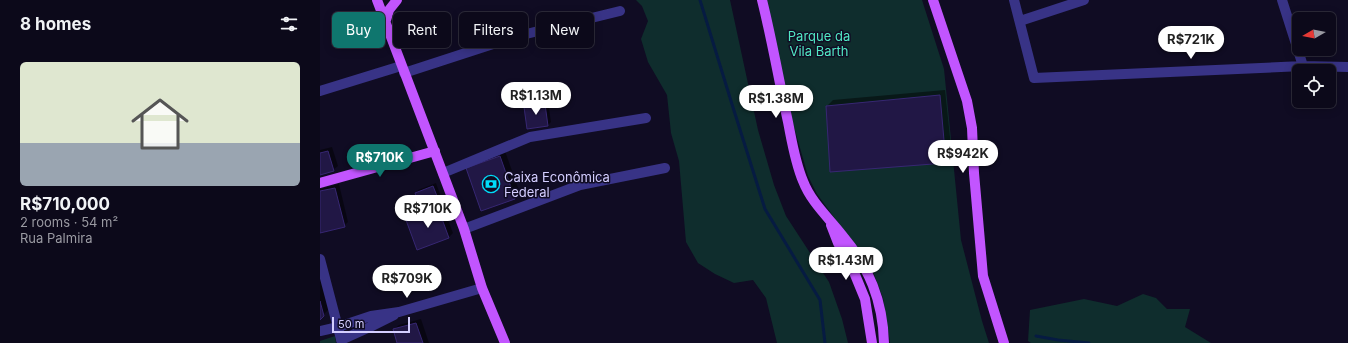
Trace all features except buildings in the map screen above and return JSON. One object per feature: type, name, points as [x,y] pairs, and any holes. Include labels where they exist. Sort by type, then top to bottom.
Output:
[{"type":"main road","points":[[377,0],[386,20],[403,70],[464,229],[482,288],[505,343]]},
{"type":"main road","points":[[386,20],[389,10],[396,0]]},
{"type":"main road","points":[[762,0],[798,166],[803,181],[809,194],[846,240],[868,271],[876,291],[882,314],[884,343]]},
{"type":"main road","points":[[933,0],[967,101],[972,128],[974,173],[983,276],[1004,343]]},
{"type":"main road","points":[[320,183],[435,151]]},
{"type":"main road","points":[[829,219],[838,243],[851,265],[865,299],[872,343]]},
{"type":"street","points":[[1014,0],[1034,78],[1292,66]]},
{"type":"street","points":[[1020,21],[1084,0]]},
{"type":"street","points":[[1282,0],[1302,64]]},
{"type":"street","points":[[320,91],[403,70],[518,36],[620,11]]},
{"type":"street","points":[[1336,66],[1348,66]]},
{"type":"street","points":[[443,173],[530,137],[646,118]]},
{"type":"street","points":[[464,229],[580,185],[665,168]]},
{"type":"street","points":[[320,259],[342,341],[399,312]]},
{"type":"street","points":[[320,331],[338,327],[371,316],[399,312],[482,288]]},
{"type":"green space","points":[[636,0],[730,0],[758,130],[774,185],[786,216],[829,282],[842,319],[848,343],[777,343],[766,298],[753,280],[734,283],[715,274],[698,263],[686,242],[679,161],[671,133],[667,95],[648,62],[641,39],[648,21],[642,6]]},
{"type":"green space","name":"Parque da Vila Barth","points":[[766,0],[922,0],[944,69],[961,240],[989,343],[890,343],[883,298],[872,269],[817,194],[808,176],[784,92]]},
{"type":"green space","points":[[1143,294],[1156,298],[1167,309],[1190,309],[1185,327],[1211,343],[1031,343],[1028,341],[1030,310],[1084,299],[1117,306]]},
{"type":"green space","points":[[335,336],[336,343],[320,343],[320,341]]},
{"type":"waterway","points":[[700,0],[765,209],[820,300],[825,343]]},
{"type":"waterway","points":[[1036,336],[1089,343]]},
{"type":"place","name":"Caixa Econômica Federal","points":[[491,184]]}]
